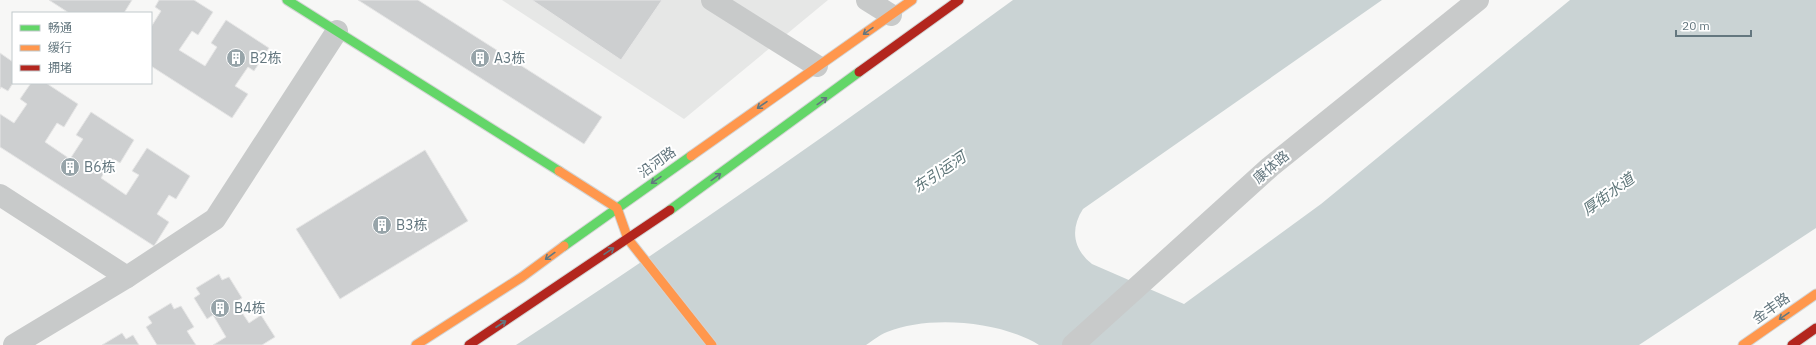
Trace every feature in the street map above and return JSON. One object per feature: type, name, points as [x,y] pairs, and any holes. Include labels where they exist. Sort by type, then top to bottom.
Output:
[{"type":"main road","points":[[287,0],[617,208],[628,239],[712,345]]},
{"type":"main road","name":"沿河路","points":[[416,345],[522,277],[617,208],[912,0]]},
{"type":"main road","points":[[469,345],[628,239],[858,75],[959,0]]},
{"type":"main road","name":"金丰路","points":[[1742,345],[1816,294]]},
{"type":"main road","points":[[1792,345],[1816,328]]},
{"type":"street","points":[[712,0],[817,66]]},
{"type":"street","points":[[867,0],[891,15]]},
{"type":"street","name":"康体路","points":[[1073,345],[1270,167],[1478,0]]},
{"type":"street","points":[[14,345],[127,277],[215,219],[337,31]]},
{"type":"street","points":[[0,195],[127,277]]},
{"type":"shaded area","points":[[502,0],[828,0],[684,119]]},
{"type":"water","points":[[1013,0],[1382,0],[1083,209],[1076,224],[1075,231],[1077,245],[1092,264],[1184,304],[1321,204],[1570,0],[1816,0],[1816,228],[1639,345],[1039,345],[1005,330],[964,323],[943,322],[923,323],[904,327],[884,333],[866,345],[516,345],[767,176]]},
{"type":"building","points":[[49,0],[132,0],[125,12],[67,12]]},
{"type":"building","name":"B2栋","points":[[159,0],[194,0],[213,12],[198,35],[192,31],[179,50],[205,66],[217,47],[211,43],[226,20],[269,48],[254,71],[248,67],[235,86],[248,94],[232,118],[152,67],[152,25],[161,11],[155,7]]},
{"type":"building","name":"A3栋","points":[[358,0],[418,0],[602,117],[584,144]]},
{"type":"building","points":[[532,0],[662,0],[621,60]]},
{"type":"building","points":[[0,53],[12,61],[12,84],[8,91],[1,87],[0,89]]},
{"type":"building","name":"B6栋","points":[[30,84],[48,84],[78,104],[64,127],[57,123],[45,142],[70,159],[83,139],[76,135],[91,112],[134,140],[120,163],[113,159],[101,178],[126,195],[139,175],[132,171],[147,148],[190,176],[176,199],[169,195],[157,214],[169,222],[154,246],[0,147],[0,114],[14,123],[27,104],[20,99]]},
{"type":"building","name":"B3栋","points":[[425,150],[468,221],[340,299],[296,229]]},
{"type":"building","name":"B4栋","points":[[219,274],[222,280],[229,277],[242,298],[235,302],[249,323],[261,315],[275,337],[262,345],[213,345],[226,337],[213,315],[207,319],[194,298],[200,294],[196,288]]},
{"type":"building","name":"B4栋","points":[[171,303],[174,309],[181,306],[194,327],[187,331],[196,345],[157,345],[146,327],[152,323],[148,317]]},
{"type":"building","points":[[122,333],[126,339],[133,335],[139,345],[102,345]]},
{"type":"traffic: fast","points":[[287,0],[559,171]]},
{"type":"traffic: fast","points":[[670,210],[859,72]]},
{"type":"traffic: fast","points":[[564,246],[691,156]]},
{"type":"traffic: slow","points":[[691,156],[912,0]]},
{"type":"traffic: slow","points":[[559,171],[617,208],[628,239],[712,345]]},
{"type":"traffic: slow","points":[[416,345],[522,277],[564,246]]},
{"type":"traffic: slow","points":[[1743,345],[1816,294]]},
{"type":"traffic: jam","points":[[859,72],[959,0]]},
{"type":"traffic: jam","points":[[469,345],[670,210]]},
{"type":"traffic: jam","points":[[1792,345],[1816,328]]},
{"type":"place","name":"B2栋","points":[[236,58]]},
{"type":"place","name":"A3栋","points":[[480,58]]},
{"type":"place","name":"B6栋","points":[[70,167]]},
{"type":"place","name":"B3栋","points":[[382,225]]},
{"type":"place","name":"B4栋","points":[[220,308]]},
{"type":"water label","name":"东引运河","points":[[939,172]]},
{"type":"water label","name":"厚街水道","points":[[1608,194]]}]
